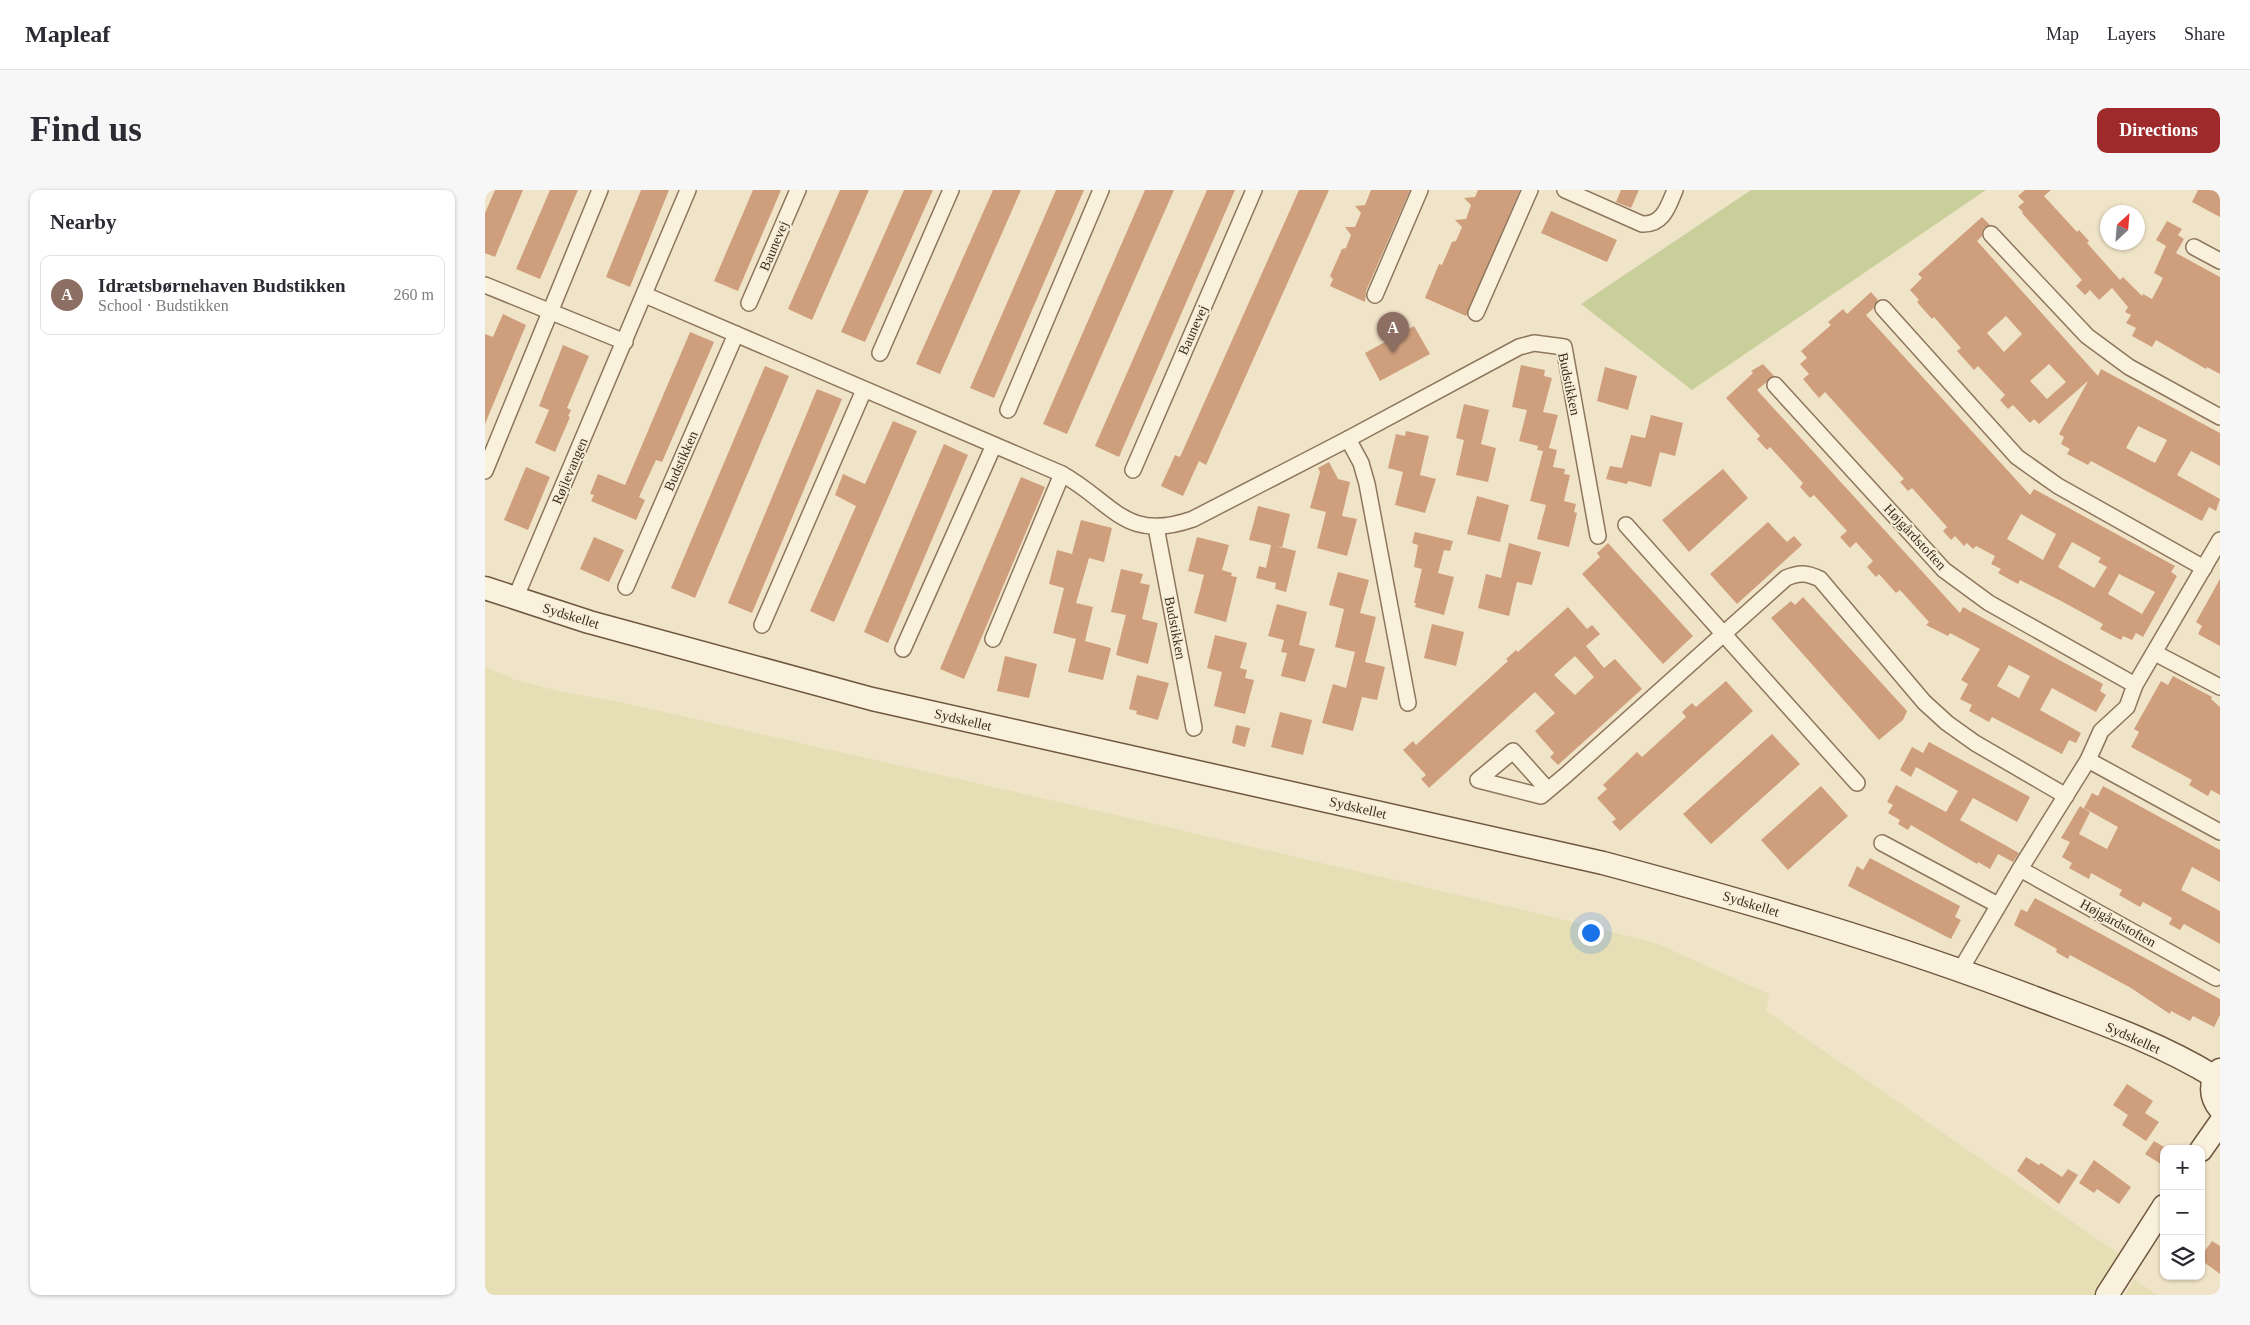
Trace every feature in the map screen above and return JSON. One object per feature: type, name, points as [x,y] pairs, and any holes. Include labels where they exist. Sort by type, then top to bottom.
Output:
[{"type":"street","points":[[485,471],[601,190]]},
{"type":"street","name":"Røjlevangen","points":[[515,599],[688,190]]},
{"type":"street","name":"Baunevej","points":[[749,303],[798,190]]},
{"type":"street","points":[[880,353],[951,190]]},
{"type":"street","points":[[1008,410],[1101,190]]},
{"type":"street","name":"Baunevej","points":[[1133,470],[1254,190]]},
{"type":"street","points":[[1375,295],[1420,190]]},
{"type":"street","points":[[1476,313],[1530,190]]},
{"type":"street","points":[[1565,190],[1642,224],[1650,225],[1664,216],[1675,190]]},
{"type":"street","points":[[1991,234],[2087,336],[2129,367],[2220,417]]},
{"type":"street","points":[[2194,247],[2220,261]]},
{"type":"street","points":[[485,284],[625,342]]},
{"type":"street","name":"Budstikken","points":[[645,294],[1062,474],[1082,486],[1128,522],[1156,527],[1174,526],[1193,519],[1348,439],[1519,347],[1534,343],[1563,347],[1598,536]]},
{"type":"street","points":[[1883,308],[2017,457],[2058,486],[2204,568]]},
{"type":"street","name":"Budstikken","points":[[626,587],[736,334]]},
{"type":"street","name":"Højgårdstoften","points":[[1775,385],[1944,570],[1989,603],[2135,686]]},
{"type":"street","points":[[762,625],[864,390]]},
{"type":"street","points":[[1348,439],[1361,463],[1367,484],[1408,703]]},
{"type":"street","points":[[903,649],[994,445]]},
{"type":"street","points":[[993,639],[1062,474]]},
{"type":"street","points":[[1626,525],[1857,783]]},
{"type":"street","name":"Budstikken","points":[[1156,527],[1194,728]]},
{"type":"street","points":[[1961,970],[1998,905],[2088,760],[2101,731],[2127,707],[2135,686],[2220,540]]},
{"type":"street","points":[[1548,790],[1786,578],[1799,573],[1810,574],[1821,579],[1924,702],[1947,722],[1975,743],[2066,796]]},
{"type":"street","name":"Sydskellet","points":[[485,588],[589,622],[871,699],[1603,863],[1722,895],[1961,970],[2151,1045],[2217,1074]]},
{"type":"street","points":[[2155,653],[2220,687]]},
{"type":"street","points":[[2088,760],[2220,832]]},
{"type":"street","points":[[1881,843],[1998,905]]},
{"type":"street","name":"Højgårdstoften","points":[[2020,869],[2215,978]]},
{"type":"street","points":[[2217,1074],[2212,1094],[2214,1102],[2220,1109]]},
{"type":"street","points":[[2205,1145],[2220,1123]]},
{"type":"street","points":[[2107,1295],[2160,1212]]},
{"type":"shaded area","points":[[485,667],[516,680],[562,692],[620,702],[1090,809],[1557,918],[1658,944],[1769,994],[1766,1011],[2119,1254],[2096,1295],[485,1295]]},
{"type":"shaded area","points":[[2134,1279],[2157,1295],[2125,1295]]},
{"type":"green space","points":[[1751,190],[1986,190],[1692,390],[1581,304]]},
{"type":"building","points":[[495,190],[523,190],[495,257],[485,253],[485,213]]},
{"type":"building","points":[[550,190],[578,190],[540,279],[516,269]]},
{"type":"building","points":[[641,190],[669,190],[630,287],[606,277]]},
{"type":"building","points":[[753,190],[781,190],[738,291],[714,281]]},
{"type":"building","points":[[840,190],[869,190],[812,320],[788,309]]},
{"type":"building","points":[[904,190],[933,190],[865,342],[841,332]]},
{"type":"building","points":[[993,190],[1021,190],[940,374],[916,364]]},
{"type":"building","points":[[1056,190],[1084,190],[994,398],[970,388]]},
{"type":"building","points":[[1145,190],[1174,190],[1067,434],[1043,424]]},
{"type":"building","points":[[1207,190],[1235,190],[1119,457],[1095,446]]},
{"type":"building","points":[[1299,190],[1329,190],[1206,465],[1199,461],[1183,496],[1161,486],[1175,455],[1180,457]]},
{"type":"building","points":[[1371,190],[1410,190],[1366,291],[1365,302],[1330,286],[1333,279],[1330,276],[1342,249],[1346,248],[1351,235],[1345,227],[1355,227],[1361,213],[1355,206],[1365,205]]},
{"type":"building","points":[[1478,190],[1520,190],[1466,316],[1425,298],[1439,264],[1442,265],[1452,242],[1456,241],[1462,227],[1455,220],[1466,219],[1471,205],[1464,198],[1475,197]]},
{"type":"building","points":[[1621,190],[1639,190],[1631,208],[1616,202]]},
{"type":"building","points":[[2025,190],[2051,190],[2044,196],[2077,232],[2079,230],[2089,241],[2087,243],[2120,280],[2123,277],[2142,296],[2143,294],[2152,299],[2163,278],[2154,273],[2166,246],[2156,240],[2167,221],[2182,229],[2178,235],[2184,239],[2176,253],[2220,277],[2220,374],[2207,367],[2206,369],[2156,340],[2152,347],[2132,336],[2136,328],[2126,323],[2131,315],[2125,312],[2128,307],[2112,288],[2099,300],[2090,290],[2085,295],[2076,286],[2082,280],[2018,207],[2024,202],[2018,196]]},
{"type":"building","points":[[2198,190],[2220,190],[2220,217],[2192,202]]},
{"type":"building","points":[[1551,211],[1617,240],[1607,262],[1541,233]]},
{"type":"building","points":[[1982,217],[1990,225],[1984,228],[1982,236],[1977,241],[2098,376],[2101,369],[2220,433],[2220,466],[2191,451],[2177,475],[2220,499],[2216,511],[2209,507],[2202,521],[2091,461],[2088,465],[2067,454],[2070,449],[2061,444],[2064,437],[2059,434],[2088,381],[2039,424],[2034,419],[2030,423],[2013,405],[2008,409],[2000,400],[2005,395],[1978,366],[1974,370],[1957,351],[1961,348],[1934,317],[1932,319],[1917,302],[1919,300],[1910,290],[1922,278],[1918,274]],"holes":[[[2006,316],[2022,334],[2004,352],[1987,333]],[[2049,364],[2066,382],[2047,399],[2030,381]],[[2138,426],[2167,440],[2155,463],[2126,448]]]},
{"type":"building","points":[[1871,292],[1878,300],[1874,308],[1866,315],[2030,495],[2034,489],[2175,566],[2171,572],[2177,576],[2143,637],[2136,633],[2132,640],[2123,636],[2121,640],[2100,629],[2103,624],[2063,602],[2020,580],[2018,584],[1998,573],[2001,569],[1991,564],[1995,556],[1976,546],[1973,549],[1967,543],[1964,546],[1955,536],[1951,540],[1943,531],[1947,527],[1912,488],[1908,491],[1900,482],[1904,479],[1825,392],[1819,398],[1803,379],[1809,374],[1800,364],[1807,358],[1801,351],[1831,325],[1828,322],[1843,309],[1847,314]],"holes":[[[2021,514],[2056,534],[2043,560],[2007,539]],[[2072,542],[2101,558],[2098,562],[2107,567],[2094,588],[2058,567]],[[2119,574],[2155,592],[2142,614],[2108,594]]]},
{"type":"building","points":[[503,314],[526,325],[485,424],[485,334],[493,337]]},
{"type":"building","points":[[1414,326],[1430,354],[1380,381],[1365,353]]},
{"type":"building","points":[[690,332],[714,342],[662,462],[656,460],[639,497],[645,500],[636,520],[591,501],[594,495],[590,494],[598,474],[625,485]]},
{"type":"building","points":[[563,345],[589,356],[567,408],[571,410],[568,416],[570,417],[555,452],[535,443],[549,410],[539,406]]},
{"type":"building","points":[[1763,364],[1774,376],[1757,390],[1960,613],[1963,607],[2103,684],[2100,691],[2106,695],[2096,712],[2052,688],[2040,710],[2081,733],[2076,743],[2069,740],[2062,754],[1992,717],[1989,722],[1969,711],[1972,705],[1960,699],[1968,684],[1961,680],[1980,649],[1950,633],[1948,636],[1926,625],[1929,622],[1900,590],[1896,593],[1879,574],[1876,577],[1867,567],[1873,561],[1856,542],[1850,548],[1840,537],[1847,531],[1814,495],[1810,498],[1800,487],[1803,483],[1770,447],[1767,450],[1757,439],[1760,436],[1726,398],[1753,373],[1751,371]],"holes":[[[2009,665],[2030,676],[2019,698],[1997,686]]]},
{"type":"building","points":[[1521,365],[1545,370],[1544,376],[1552,378],[1543,412],[1558,415],[1549,448],[1557,450],[1553,467],[1565,469],[1564,474],[1570,475],[1564,501],[1576,504],[1574,512],[1577,513],[1569,547],[1537,539],[1546,505],[1530,501],[1543,451],[1537,450],[1538,446],[1519,441],[1527,410],[1512,407]]},
{"type":"building","points":[[765,366],[789,376],[695,598],[671,588]]},
{"type":"building","points":[[1605,367],[1637,376],[1628,410],[1597,401]]},
{"type":"building","points":[[817,389],[842,399],[752,613],[728,603]]},
{"type":"building","points":[[1464,404],[1489,410],[1481,444],[1496,448],[1488,482],[1456,475],[1464,440],[1456,438]]},
{"type":"building","points":[[1651,415],[1683,423],[1675,456],[1660,452],[1651,487],[1628,481],[1627,484],[1606,479],[1610,466],[1622,468],[1631,435],[1645,438]]},
{"type":"building","points":[[893,421],[917,431],[834,622],[810,611],[856,506],[835,495],[843,474],[865,484]]},
{"type":"building","points":[[1406,431],[1429,436],[1420,475],[1436,479],[1425,513],[1395,505],[1403,472],[1388,468],[1396,434],[1405,436]]},
{"type":"building","points":[[944,444],[968,455],[888,643],[864,632]]},
{"type":"building","points":[[1329,462],[1338,479],[1350,482],[1342,516],[1357,519],[1347,556],[1317,548],[1326,512],[1310,508],[1320,472],[1318,468]]},
{"type":"building","points":[[526,467],[550,477],[528,530],[504,520]]},
{"type":"building","points":[[1723,469],[1748,498],[1689,552],[1662,520]]},
{"type":"building","points":[[1021,477],[1045,487],[964,679],[940,669]]},
{"type":"building","points":[[1477,496],[1509,505],[1500,542],[1467,534]]},
{"type":"building","points":[[1258,506],[1290,514],[1282,547],[1296,551],[1286,592],[1275,589],[1276,583],[1256,578],[1259,566],[1266,568],[1271,545],[1249,540]]},
{"type":"building","points":[[1081,520],[1112,528],[1104,562],[1089,558],[1076,603],[1093,607],[1085,641],[1111,648],[1103,680],[1068,672],[1076,639],[1053,633],[1064,588],[1049,584],[1057,550],[1072,554]]},
{"type":"building","points":[[1768,522],[1787,542],[1794,536],[1802,545],[1737,604],[1710,574]]},
{"type":"building","points":[[1415,532],[1453,541],[1450,551],[1444,550],[1438,573],[1454,577],[1444,615],[1415,607],[1416,603],[1414,603],[1422,569],[1414,567],[1418,545],[1412,543]]},
{"type":"building","points":[[594,537],[624,550],[609,582],[580,569]]},
{"type":"building","points":[[1197,537],[1229,545],[1222,570],[1232,573],[1231,576],[1237,577],[1226,622],[1194,613],[1204,575],[1188,571]]},
{"type":"building","points":[[1509,543],[1541,552],[1532,585],[1517,582],[1509,616],[1478,608],[1486,574],[1501,578]]},
{"type":"building","points":[[1608,543],[1693,636],[1663,664],[1582,574],[1600,557],[1597,553]]},
{"type":"building","points":[[1121,569],[1143,574],[1140,583],[1150,585],[1142,619],[1158,623],[1148,664],[1116,655],[1126,615],[1111,612]]},
{"type":"building","points":[[1338,572],[1369,580],[1360,613],[1376,617],[1365,662],[1385,667],[1377,700],[1362,697],[1353,731],[1322,723],[1333,684],[1346,688],[1355,652],[1335,647],[1344,609],[1329,605]]},
{"type":"building","points":[[2220,579],[2220,646],[2198,634],[2202,626],[2196,622]]},
{"type":"building","points":[[1803,597],[1907,711],[1903,720],[1879,740],[1771,618],[1791,601],[1795,605]]},
{"type":"building","points":[[1277,604],[1307,612],[1299,645],[1315,649],[1305,682],[1281,676],[1287,653],[1281,652],[1284,640],[1268,636]]},
{"type":"building","points":[[1568,607],[1587,629],[1592,625],[1600,634],[1586,646],[1604,668],[1615,659],[1642,689],[1558,765],[1550,757],[1554,753],[1535,731],[1555,713],[1535,692],[1429,788],[1421,779],[1426,775],[1403,750],[1413,741],[1416,745],[1508,661],[1506,659],[1516,650],[1518,652]],"holes":[[[1575,656],[1594,677],[1575,695],[1554,675]]]},
{"type":"building","points":[[1432,624],[1464,632],[1456,666],[1424,658]]},
{"type":"building","points":[[1215,635],[1247,643],[1240,668],[1247,670],[1245,678],[1254,680],[1245,714],[1214,706],[1222,672],[1207,668]]},
{"type":"building","points":[[1005,656],[1037,664],[1029,698],[997,691]]},
{"type":"building","points":[[1137,675],[1169,683],[1158,720],[1136,714],[1137,711],[1129,709]]},
{"type":"building","points":[[2173,676],[2212,697],[2211,699],[2220,707],[2220,795],[2211,790],[2208,796],[2189,785],[2192,780],[2131,747],[2139,732],[2134,729],[2161,681],[2168,685]]},
{"type":"building","points":[[1726,681],[1753,711],[1620,831],[1612,822],[1616,819],[1597,798],[1607,789],[1603,785],[1637,752],[1642,757],[1686,717],[1682,712],[1692,703],[1696,707]]},
{"type":"building","points":[[1280,712],[1312,720],[1303,755],[1271,747]]},
{"type":"building","points":[[1236,725],[1250,728],[1245,747],[1232,743]]},
{"type":"building","points":[[1772,734],[1800,764],[1711,844],[1683,814]]},
{"type":"building","points":[[1929,742],[2030,797],[2017,822],[1973,798],[1960,820],[2019,853],[2013,862],[1998,854],[1990,869],[1978,862],[1977,864],[1911,825],[1908,830],[1898,824],[1900,820],[1888,813],[1893,805],[1887,802],[1896,785],[1946,812],[1958,791],[1916,767],[1911,777],[1900,770],[1912,747],[1923,753]]},
{"type":"building","points":[[1821,786],[1848,816],[1788,870],[1761,840]]},
{"type":"building","points":[[2103,786],[2220,850],[2220,882],[2192,867],[2181,890],[2220,911],[2220,944],[2184,924],[2180,930],[2169,924],[2172,918],[2143,902],[2140,907],[2119,895],[2122,890],[2091,873],[2089,879],[2069,868],[2072,863],[2062,857],[2070,842],[2061,838],[2080,806],[2090,812],[2079,834],[2107,849],[2118,827],[2084,808],[2092,793],[2098,796]]},
{"type":"building","points":[[1870,858],[1960,906],[1955,917],[1961,920],[1951,939],[1848,886],[1857,866],[1863,870]]},
{"type":"building","points":[[2035,898],[2220,999],[2220,1015],[2214,1027],[2193,1016],[2190,1021],[2171,1011],[2170,1014],[2131,988],[2070,955],[2068,959],[2056,952],[2057,949],[2014,925],[2021,909],[2027,912]]},
{"type":"building","points":[[2127,1084],[2153,1101],[2145,1113],[2159,1122],[2146,1141],[2122,1125],[2128,1115],[2113,1105]]},
{"type":"building","points":[[2154,1141],[2161,1145],[2160,1163],[2145,1154]]},
{"type":"building","points":[[2026,1157],[2039,1165],[2041,1163],[2062,1177],[2068,1169],[2078,1175],[2059,1204],[2017,1171]]},
{"type":"building","points":[[2094,1160],[2131,1187],[2119,1204],[2097,1189],[2094,1193],[2079,1183]]},
{"type":"building","points":[[2212,1241],[2220,1246],[2220,1274],[2205,1263],[2205,1251]]},
{"type":"place","name":"Idrætsbørnehaven Budstikken","points":[[1393,353]]}]
